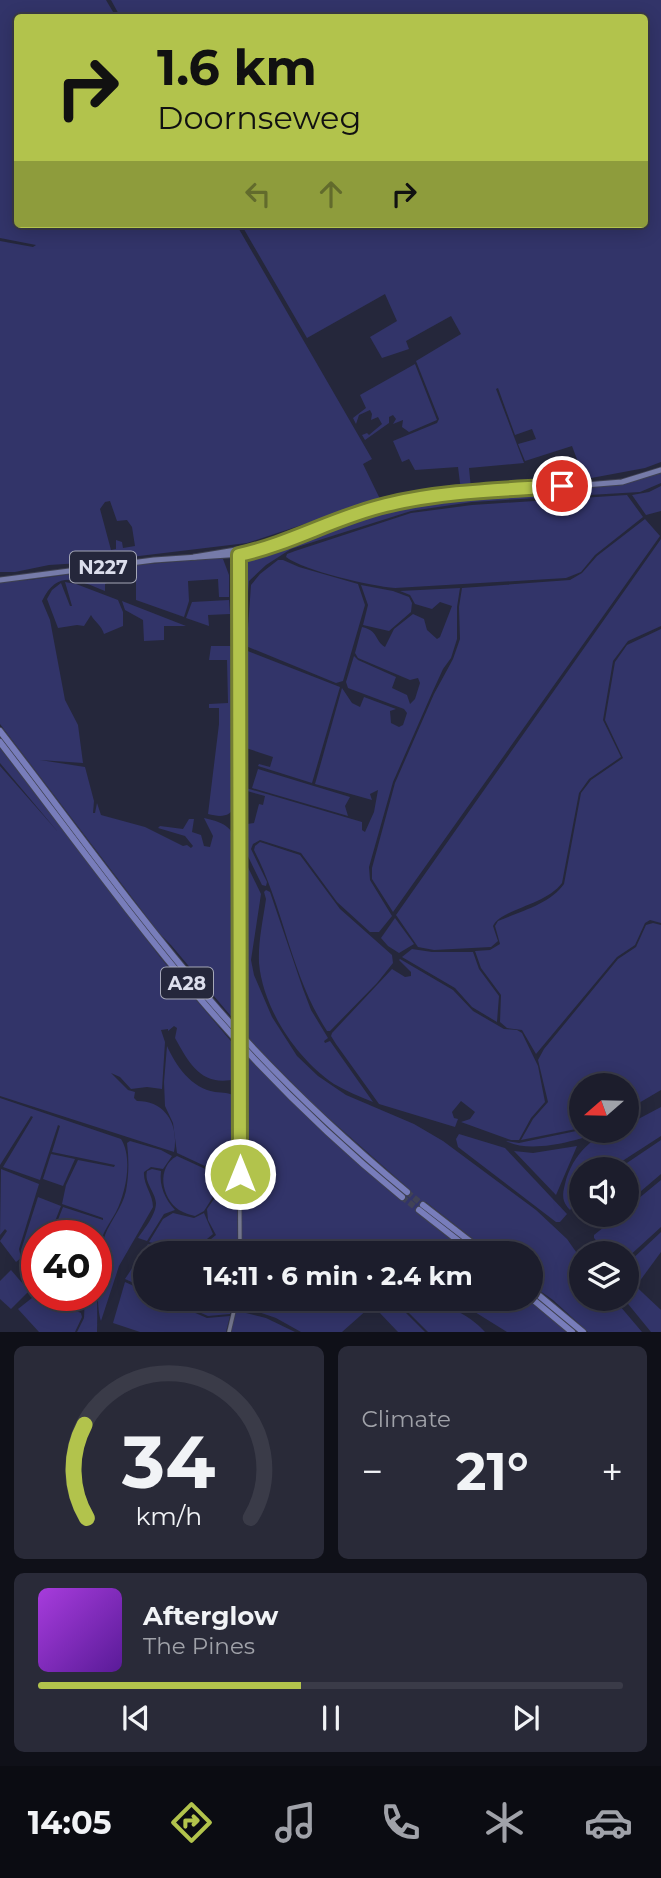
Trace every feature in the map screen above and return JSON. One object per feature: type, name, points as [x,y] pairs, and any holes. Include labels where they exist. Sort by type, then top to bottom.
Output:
[{"type":"highway","name":"A28","points":[[0,731],[160,939],[222,1014],[327,1122],[405,1195],[322,1127],[233,1036],[159,949],[0,742]]},
{"type":"highway","points":[[460,1241],[421,1208],[468,1241]]},
{"type":"highway","points":[[543,1300],[583,1332]]},
{"type":"highway","points":[[543,1308],[572,1332]]},
{"type":"main road","name":"N227","points":[[0,579],[236,554],[365,510],[414,499],[622,482],[661,470]]},
{"type":"street","points":[[236,554],[240,1241]]},
{"type":"street","points":[[229,1332],[234,1311]]},
{"type":"shaded area","points":[[0,0],[106,0],[114,14],[14,14],[14,228],[238,228],[372,459],[363,464],[380,499],[247,543],[0,572],[0,241],[33,247],[36,245],[0,238]],"holes":[[[110,501],[117,521],[127,520],[132,527],[135,546],[123,548],[122,542],[116,540],[116,549],[111,550],[100,509],[105,502]]]},
{"type":"shaded area","points":[[111,0],[661,0],[661,462],[645,468],[586,479],[572,446],[525,461],[518,444],[536,439],[532,429],[515,435],[498,388],[496,389],[524,463],[469,468],[471,489],[461,491],[458,467],[415,470],[409,459],[402,462],[393,441],[437,423],[439,419],[416,361],[461,334],[451,316],[406,341],[409,349],[382,358],[370,337],[397,321],[385,294],[307,338],[243,228],[648,228],[648,14],[119,14]]},
{"type":"shaded area","points":[[415,364],[437,420],[409,432],[402,427],[403,420],[393,424],[396,419],[393,415],[389,417],[389,423],[365,440],[362,435],[369,435],[382,424],[378,417],[371,420],[370,410],[359,415],[356,424],[353,418],[366,408],[360,395]]},
{"type":"shaded area","points":[[661,472],[661,483],[640,492],[472,502],[411,511],[291,549],[266,565],[249,581],[245,628],[240,632],[240,571],[243,561],[250,554],[371,512],[424,500],[621,485]]},
{"type":"shaded area","points":[[661,486],[661,511],[646,515],[632,495],[649,492]]},
{"type":"shaded area","points":[[627,495],[643,517],[595,555],[581,572],[566,578],[395,588],[338,577],[286,557],[295,551],[411,513],[472,505]]},
{"type":"shaded area","points":[[645,519],[660,536],[393,912],[372,879],[372,868],[395,783],[460,639],[459,607],[462,588],[570,580],[582,573],[597,556]]},
{"type":"shaded area","points":[[661,539],[661,626],[628,641],[613,661],[603,720],[621,757],[589,779],[579,793],[562,883],[546,897],[498,920],[493,926],[498,941],[491,947],[434,950],[418,947],[396,915]]},
{"type":"shaded area","points":[[223,559],[229,575],[229,597],[219,597],[218,579],[188,581],[189,601],[184,617],[136,600],[136,581],[126,582],[119,573],[109,577],[105,591],[70,580],[55,584],[48,591],[42,601],[50,620],[65,700],[78,725],[83,763],[40,760],[85,767],[94,801],[93,813],[97,803],[101,815],[145,827],[191,848],[193,846],[185,836],[158,828],[183,829],[189,819],[194,819],[192,832],[201,835],[204,846],[210,847],[213,836],[204,818],[221,823],[232,832],[236,843],[235,1021],[159,933],[0,724],[0,581]]},
{"type":"shaded area","points":[[278,560],[358,584],[365,605],[343,681],[336,683],[241,644],[248,628],[251,585]]},
{"type":"shaded area","points":[[65,582],[118,600],[123,612],[123,626],[104,634],[91,615],[84,626],[58,628],[47,599],[52,590],[61,583],[72,606]]},
{"type":"shaded area","points":[[361,585],[409,597],[412,603],[411,612],[389,631],[363,625],[368,605]]},
{"type":"shaded area","points":[[460,588],[457,639],[451,658],[443,669],[393,782],[369,867],[370,880],[392,916],[379,932],[370,932],[337,902],[301,853],[260,840],[253,844],[251,849],[267,882],[266,886],[262,885],[240,840],[240,825],[254,823],[259,804],[263,805],[265,796],[240,789],[241,648],[243,774],[246,788],[362,822],[362,830],[365,832],[374,812],[378,790],[370,794],[372,800],[315,784],[342,688],[352,703],[360,707],[364,697],[396,709],[390,711],[391,723],[399,727],[403,725],[407,713],[404,709],[348,688],[346,682],[354,656],[358,660],[396,677],[392,688],[407,695],[410,704],[415,699],[420,683],[418,678],[410,680],[358,658],[355,653],[362,627],[374,633],[385,647],[394,629],[413,614],[424,619],[427,630],[437,639],[452,606],[440,602],[432,609],[415,604],[410,595],[400,591]]},
{"type":"shaded area","points":[[229,600],[230,614],[208,615],[209,626],[186,618],[192,602]]},
{"type":"shaded area","points":[[122,601],[186,626],[164,626],[164,640],[144,641],[143,620],[125,610]]},
{"type":"shaded area","points":[[661,629],[661,923],[650,920],[645,923],[635,945],[617,957],[536,1054],[522,1030],[507,1028],[500,1022],[501,995],[481,968],[475,951],[490,950],[500,944],[495,926],[498,921],[543,902],[564,884],[581,793],[591,780],[623,758],[605,720],[615,662],[627,645]]},
{"type":"shaded area","points":[[211,646],[230,646],[234,650],[236,805],[231,812],[221,816],[208,814],[219,724],[219,708],[209,708],[209,704],[228,703],[227,660],[209,660]]},
{"type":"shaded area","points":[[245,650],[340,687],[312,783],[258,766],[270,767],[273,757],[246,748]]},
{"type":"shaded area","points":[[0,748],[160,957],[235,1046],[236,1079],[214,1080],[198,1072],[186,1057],[175,1038],[177,1028],[174,1026],[168,1031],[161,1030],[165,1042],[162,1089],[131,1089],[120,1077],[111,1073],[128,1090],[135,1092],[134,1098],[137,1101],[156,1105],[168,1116],[174,1133],[174,1152],[0,1096],[0,766],[58,832],[0,763]]},
{"type":"shaded area","points":[[258,769],[350,797],[345,806],[348,816],[252,788]]},
{"type":"shaded area","points":[[260,842],[300,855],[340,909],[392,955],[393,963],[377,983],[330,1031],[327,1031],[315,1010],[296,965],[273,895],[254,850]]},
{"type":"shaded area","points":[[243,857],[261,894],[251,960],[254,975],[272,1017],[297,1056],[318,1076],[346,1095],[414,1124],[443,1141],[536,1210],[567,1239],[569,1311],[624,1311],[642,1332],[588,1332],[543,1293],[543,1241],[476,1241],[426,1202],[417,1213],[453,1241],[242,1241],[241,1049],[296,1106],[400,1200],[409,1189],[315,1106],[241,1031]]},
{"type":"shaded area","points":[[266,890],[270,892],[311,1010],[328,1038],[325,1043],[330,1041],[373,1102],[339,1087],[320,1074],[295,1047],[275,1015],[267,998],[259,963]]},
{"type":"shaded area","points":[[395,918],[414,944],[399,953],[381,938]]},
{"type":"shaded area","points":[[646,925],[661,925],[661,1090],[639,1103],[639,1073],[569,1073],[569,1130],[521,1140],[533,1119],[548,1102],[538,1060],[544,1049],[618,959],[636,947]]},
{"type":"shaded area","points":[[412,949],[473,952],[479,969],[499,996],[497,1022],[472,1007],[455,988],[402,957]]},
{"type":"shaded area","points":[[400,959],[453,990],[473,1011],[504,1029],[522,1033],[538,1066],[545,1102],[531,1118],[519,1140],[511,1140],[461,1122],[470,1119],[475,1112],[461,1101],[452,1112],[454,1118],[458,1119],[455,1127],[379,1104],[336,1044],[332,1033],[392,969],[405,977],[411,976],[411,972]]},
{"type":"shaded area","points":[[167,1046],[180,1068],[192,1081],[206,1090],[236,1097],[235,1180],[177,1153],[173,1123],[165,1106]]},
{"type":"shaded area","points":[[0,1098],[121,1139],[127,1156],[125,1185],[120,1204],[111,1220],[103,1220],[62,1204],[66,1185],[78,1160],[114,1167],[115,1165],[52,1152],[60,1126],[58,1125],[40,1180],[3,1167],[33,1117],[31,1116],[0,1165]]},
{"type":"shaded area","points":[[661,1107],[661,1136],[629,1157],[577,1157],[590,1143],[639,1143],[639,1119]]},
{"type":"shaded area","points":[[569,1133],[569,1142],[554,1145],[516,1145],[506,1141],[519,1143]]},
{"type":"shaded area","points":[[459,1134],[505,1148],[567,1214],[560,1222],[556,1222],[458,1147],[456,1139]]},
{"type":"shaded area","points":[[661,1140],[661,1174],[639,1193],[639,1157],[636,1157]]},
{"type":"shaded area","points":[[130,1141],[172,1156],[163,1169],[151,1167],[144,1172],[153,1207],[119,1266],[112,1287],[112,1222],[126,1191],[127,1143]]},
{"type":"shaded area","points":[[577,1146],[572,1157],[569,1157],[569,1165],[556,1195],[514,1151],[533,1153]]},
{"type":"shaded area","points":[[51,1154],[75,1159],[63,1186],[43,1179]]},
{"type":"shaded area","points":[[177,1156],[225,1178],[204,1211],[195,1216],[173,1205],[165,1191],[163,1183],[166,1167]]},
{"type":"shaded area","points":[[1,1169],[39,1184],[28,1220],[21,1220],[21,1258],[16,1262],[0,1241],[7,1231],[5,1229],[0,1235]]},
{"type":"shaded area","points":[[147,1171],[161,1171],[164,1192],[175,1210],[164,1214],[147,1241],[138,1238],[149,1222],[156,1203],[148,1183]]},
{"type":"shaded area","points":[[569,1171],[569,1209],[563,1192]]},
{"type":"shaded area","points":[[228,1179],[234,1182],[237,1187],[238,1241],[209,1241],[216,1235],[208,1220],[207,1209]]},
{"type":"shaded area","points":[[661,1180],[661,1227],[639,1247],[639,1241],[597,1241],[594,1235],[604,1227],[639,1227],[639,1198]]},
{"type":"shaded area","points":[[38,1197],[61,1206],[56,1220],[31,1220]]},
{"type":"shaded area","points":[[63,1207],[103,1220],[58,1220]]},
{"type":"shaded area","points":[[173,1213],[194,1218],[204,1213],[213,1234],[205,1241],[150,1241],[163,1219]]},
{"type":"shaded area","points":[[661,1232],[661,1252],[639,1282],[639,1253]]},
{"type":"shaded area","points":[[133,1267],[133,1283],[125,1279]]},
{"type":"shaded area","points":[[11,1270],[21,1282],[21,1299],[11,1309],[0,1299],[0,1281]]},
{"type":"shaded area","points":[[125,1282],[133,1286],[133,1311],[191,1311],[207,1318],[230,1316],[226,1332],[140,1332],[113,1323]]},
{"type":"shaded area","points":[[639,1289],[661,1310],[661,1332],[651,1332],[634,1311],[639,1311]]},
{"type":"shaded area","points":[[21,1307],[21,1311],[76,1311],[82,1317],[75,1332],[39,1332],[18,1309]]},
{"type":"shaded area","points":[[84,1311],[97,1311],[97,1332],[77,1332]]},
{"type":"shaded area","points":[[197,1311],[231,1311],[230,1314],[208,1316]]},
{"type":"shaded area","points":[[256,1311],[366,1311],[342,1332],[301,1332],[276,1318]]},
{"type":"shaded area","points":[[378,1311],[404,1311],[425,1332],[398,1332]]},
{"type":"shaded area","points":[[407,1311],[456,1311],[485,1332],[428,1332]]},
{"type":"shaded area","points":[[473,1311],[542,1311],[567,1332],[507,1332]]},
{"type":"shaded area","points":[[235,1312],[266,1318],[295,1332],[231,1332]]},
{"type":"tunnel","points":[[407,1192],[423,1205]]},
{"type":"tunnel","points":[[402,1197],[419,1210]]},
{"type":"route","points":[[240,1174],[237,630],[239,555],[388,504],[452,494],[562,486]]}]
